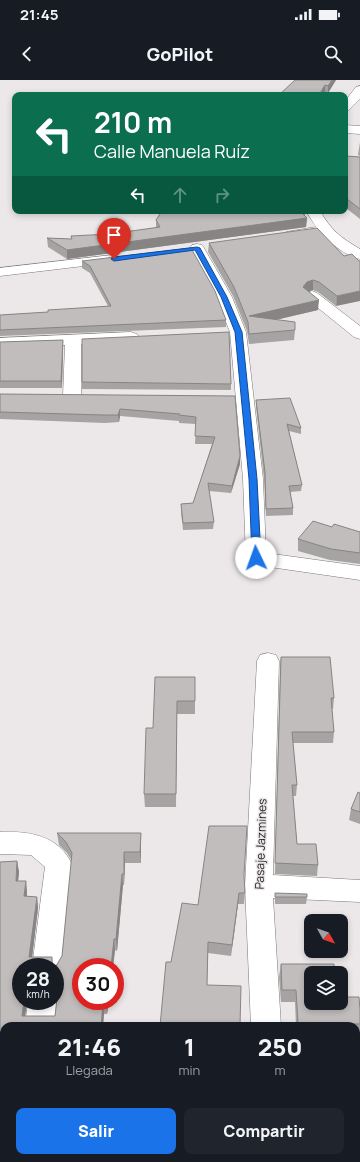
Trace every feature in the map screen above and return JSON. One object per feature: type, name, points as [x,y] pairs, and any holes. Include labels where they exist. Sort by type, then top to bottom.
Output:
[{"type":"street","points":[[348,105],[355,98],[360,89]]},
{"type":"street","points":[[348,129],[360,130]]},
{"type":"street","points":[[315,214],[325,230],[337,241],[360,255]]},
{"type":"street","points":[[280,237],[325,230]]},
{"type":"street","points":[[337,241],[360,239]]},
{"type":"street","points":[[197,248],[224,297],[230,332],[237,397],[253,479],[256,558],[360,573]]},
{"type":"street","points":[[0,272],[129,257]]},
{"type":"street","points":[[312,296],[360,334]]},
{"type":"street","points":[[0,342],[144,336]]},
{"type":"street","points":[[72,396],[73,339]]},
{"type":"street","name":"Pasaje Jazmines","points":[[266,1022],[259,886],[268,661]]},
{"type":"street","points":[[11,842],[37,845],[50,852],[59,864],[48,958]]},
{"type":"street","points":[[259,886],[360,891]]},
{"type":"street","points":[[40,1022],[42,1010]]},
{"type":"building","points":[[295,80],[332,80],[328,86],[325,85],[321,92],[282,92]]},
{"type":"building","points":[[348,156],[360,157],[360,209],[348,200]]},
{"type":"building","points":[[160,214],[303,214],[307,218],[67,250],[47,238],[72,239],[71,236],[110,234],[160,227],[156,220]]},
{"type":"building","points":[[317,228],[344,256],[352,254],[360,261],[360,291],[337,296],[319,282],[313,280],[307,282],[303,287],[319,300],[249,316],[295,322],[295,330],[249,334],[248,322],[234,287],[209,243]]},
{"type":"building","points":[[191,248],[215,291],[226,320],[0,330],[0,315],[111,306],[90,266],[82,261]]},
{"type":"building","points":[[229,332],[231,384],[82,382],[82,339]]},
{"type":"building","points":[[63,340],[61,381],[0,381],[0,342]]},
{"type":"building","points":[[0,394],[235,396],[240,456],[232,486],[208,483],[214,522],[183,523],[181,504],[193,503],[215,437],[195,436],[196,417],[179,415],[180,414],[120,409],[118,415],[0,412]]},
{"type":"building","points":[[290,398],[301,428],[287,424],[302,485],[289,486],[293,508],[266,509],[265,472],[256,400]]},
{"type":"building","points":[[313,521],[332,527],[334,524],[360,532],[360,553],[331,549],[298,539]]},
{"type":"building","points":[[281,657],[330,657],[334,698],[331,698],[334,732],[292,732],[297,785],[292,785],[297,844],[316,844],[318,865],[275,863]]},
{"type":"building","points":[[155,677],[195,677],[195,701],[177,701],[176,794],[144,794],[146,728],[153,728]]},
{"type":"building","points":[[358,792],[360,793],[360,812],[351,809]]},
{"type":"building","points":[[209,826],[247,826],[244,875],[245,893],[239,893],[232,945],[208,942],[207,985],[241,986],[240,1022],[160,1022],[166,962],[171,962],[182,903],[198,905]]},
{"type":"building","points":[[57,833],[141,833],[140,852],[124,852],[124,874],[122,874],[116,939],[114,939],[112,958],[72,958],[72,1010],[102,1010],[101,1022],[0,1022],[0,862],[17,861],[16,881],[26,881],[24,896],[37,897],[29,957],[52,957],[12,958],[12,1010],[23,1010],[22,1016],[55,1016],[56,1010],[64,1010],[64,958],[61,958],[72,853],[66,842]]},
{"type":"building","points":[[275,893],[307,894],[307,897],[275,897]]},
{"type":"building","points":[[281,964],[334,964],[334,966],[304,966],[304,1010],[348,1010],[348,997],[359,997],[360,1022],[298,1022],[296,990],[282,990]]},
{"type":"route","points":[[114,259],[197,248],[224,297],[238,332],[253,479],[256,558]]}]
